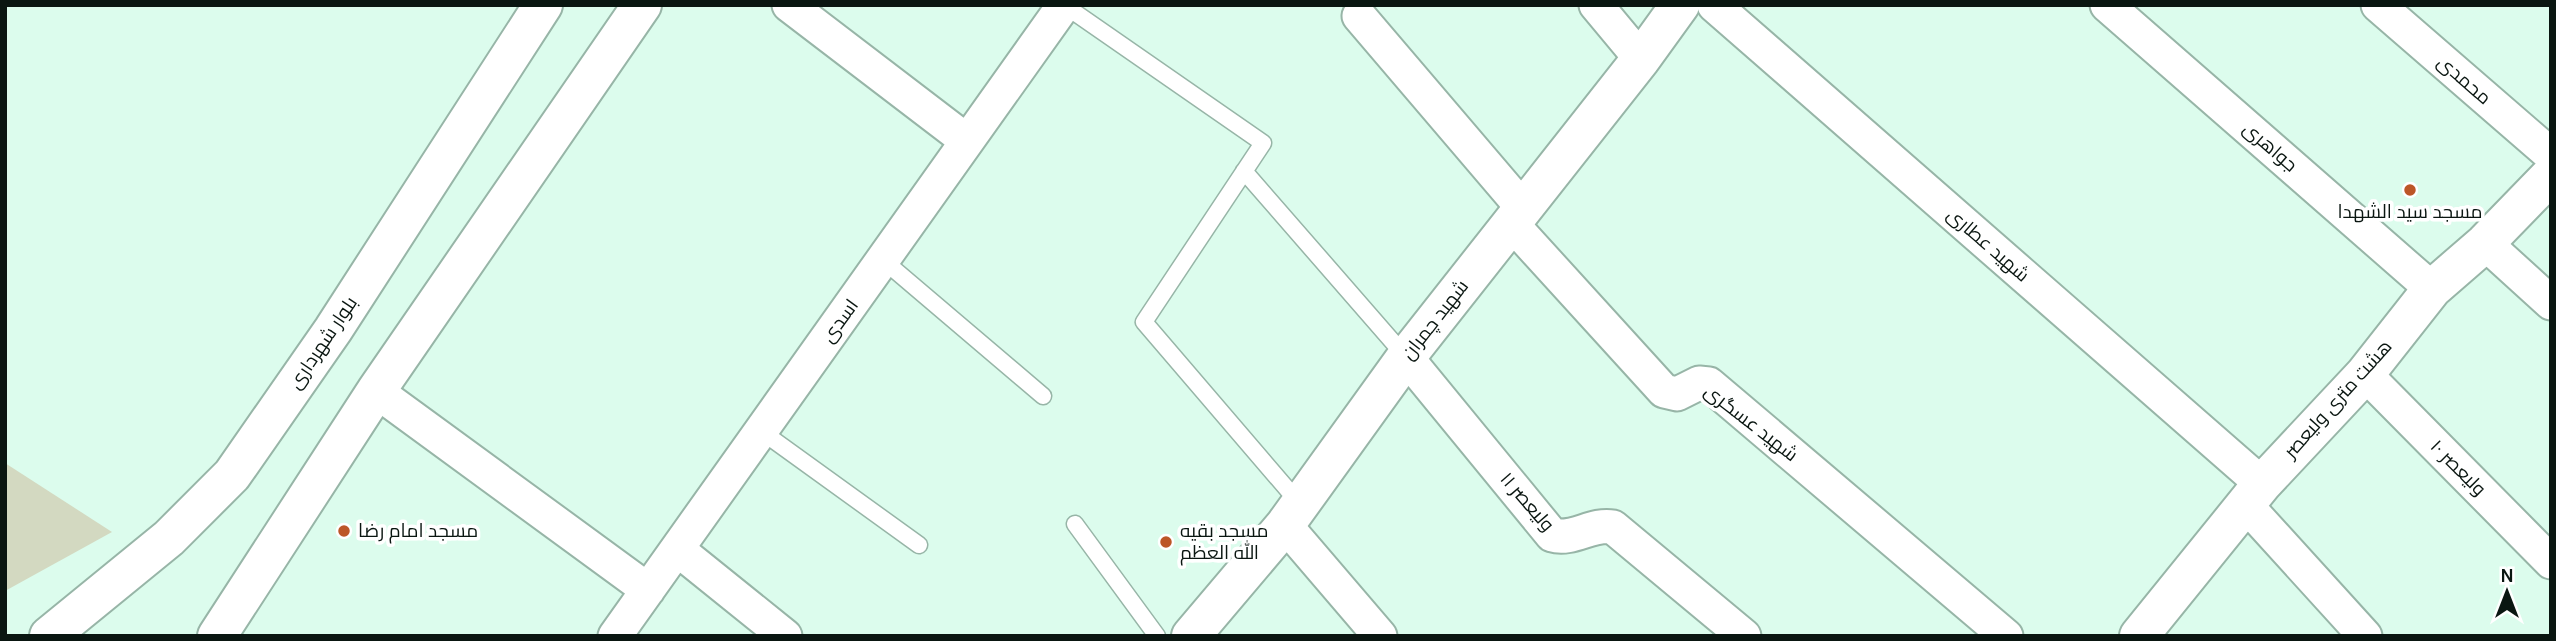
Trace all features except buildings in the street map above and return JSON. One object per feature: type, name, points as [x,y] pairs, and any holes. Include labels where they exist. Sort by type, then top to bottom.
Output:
[{"type":"main road","name":"بلوار شهرداری","points":[[49,636],[169,538],[232,475],[333,330],[543,5]]},
{"type":"main road","points":[[217,636],[376,391],[642,5]]},
{"type":"main road","name":"شهید چمران","points":[[1191,636],[1292,514],[1406,357],[1641,59],[1680,5]]},
{"type":"main road","name":"هشت متری ولیعصر","points":[[2139,636],[2253,494],[2365,374],[2432,289],[2485,243],[2551,175]]},
{"type":"street","points":[[789,5],[967,141]]},
{"type":"street","name":"اسدی","points":[[615,636],[1064,5]]},
{"type":"street","points":[[1597,5],[1641,59]]},
{"type":"street","name":"شهید عطاری","points":[[1714,5],[2253,494],[2365,636]]},
{"type":"street","name":"جواهری","points":[[2107,5],[2432,289]]},
{"type":"street","name":"محمدی","points":[[2378,5],[2551,155]]},
{"type":"street","points":[[1359,16],[1516,215]]},
{"type":"street","name":"شهید عسگری","points":[[1516,215],[1664,391],[1677,394],[1699,383],[1709,384],[2006,636]]},
{"type":"street","points":[[2485,243],[2551,303]]},
{"type":"street","name":"ولیعصر ۱۱","points":[[1406,357],[1552,535],[1564,537],[1602,526],[1613,527],[1744,636]]},
{"type":"street","name":"ولیعصر ۱۰","points":[[2365,374],[2551,562]]},
{"type":"street","points":[[376,391],[648,590]]},
{"type":"street","points":[[1292,514],[1380,636]]},
{"type":"street","points":[[677,549],[785,636]]},
{"type":"lane","points":[[1064,5],[1263,143],[1144,322],[1292,514]]},
{"type":"lane","points":[[1244,171],[1406,357]]},
{"type":"lane","points":[[883,260],[1043,396]]},
{"type":"lane","points":[[761,431],[919,545]]},
{"type":"lane","points":[[1076,524],[1157,636]]},
{"type":"green space","points":[[5,463],[112,532],[5,591]]},
{"type":"place","name":"مسجد سید الشهدا","points":[[2410,190]]},
{"type":"place","name":"مسجد امام رضا","points":[[344,531]]},
{"type":"place","name":"مسجد بقیه الله العظم","points":[[1166,542]]}]
